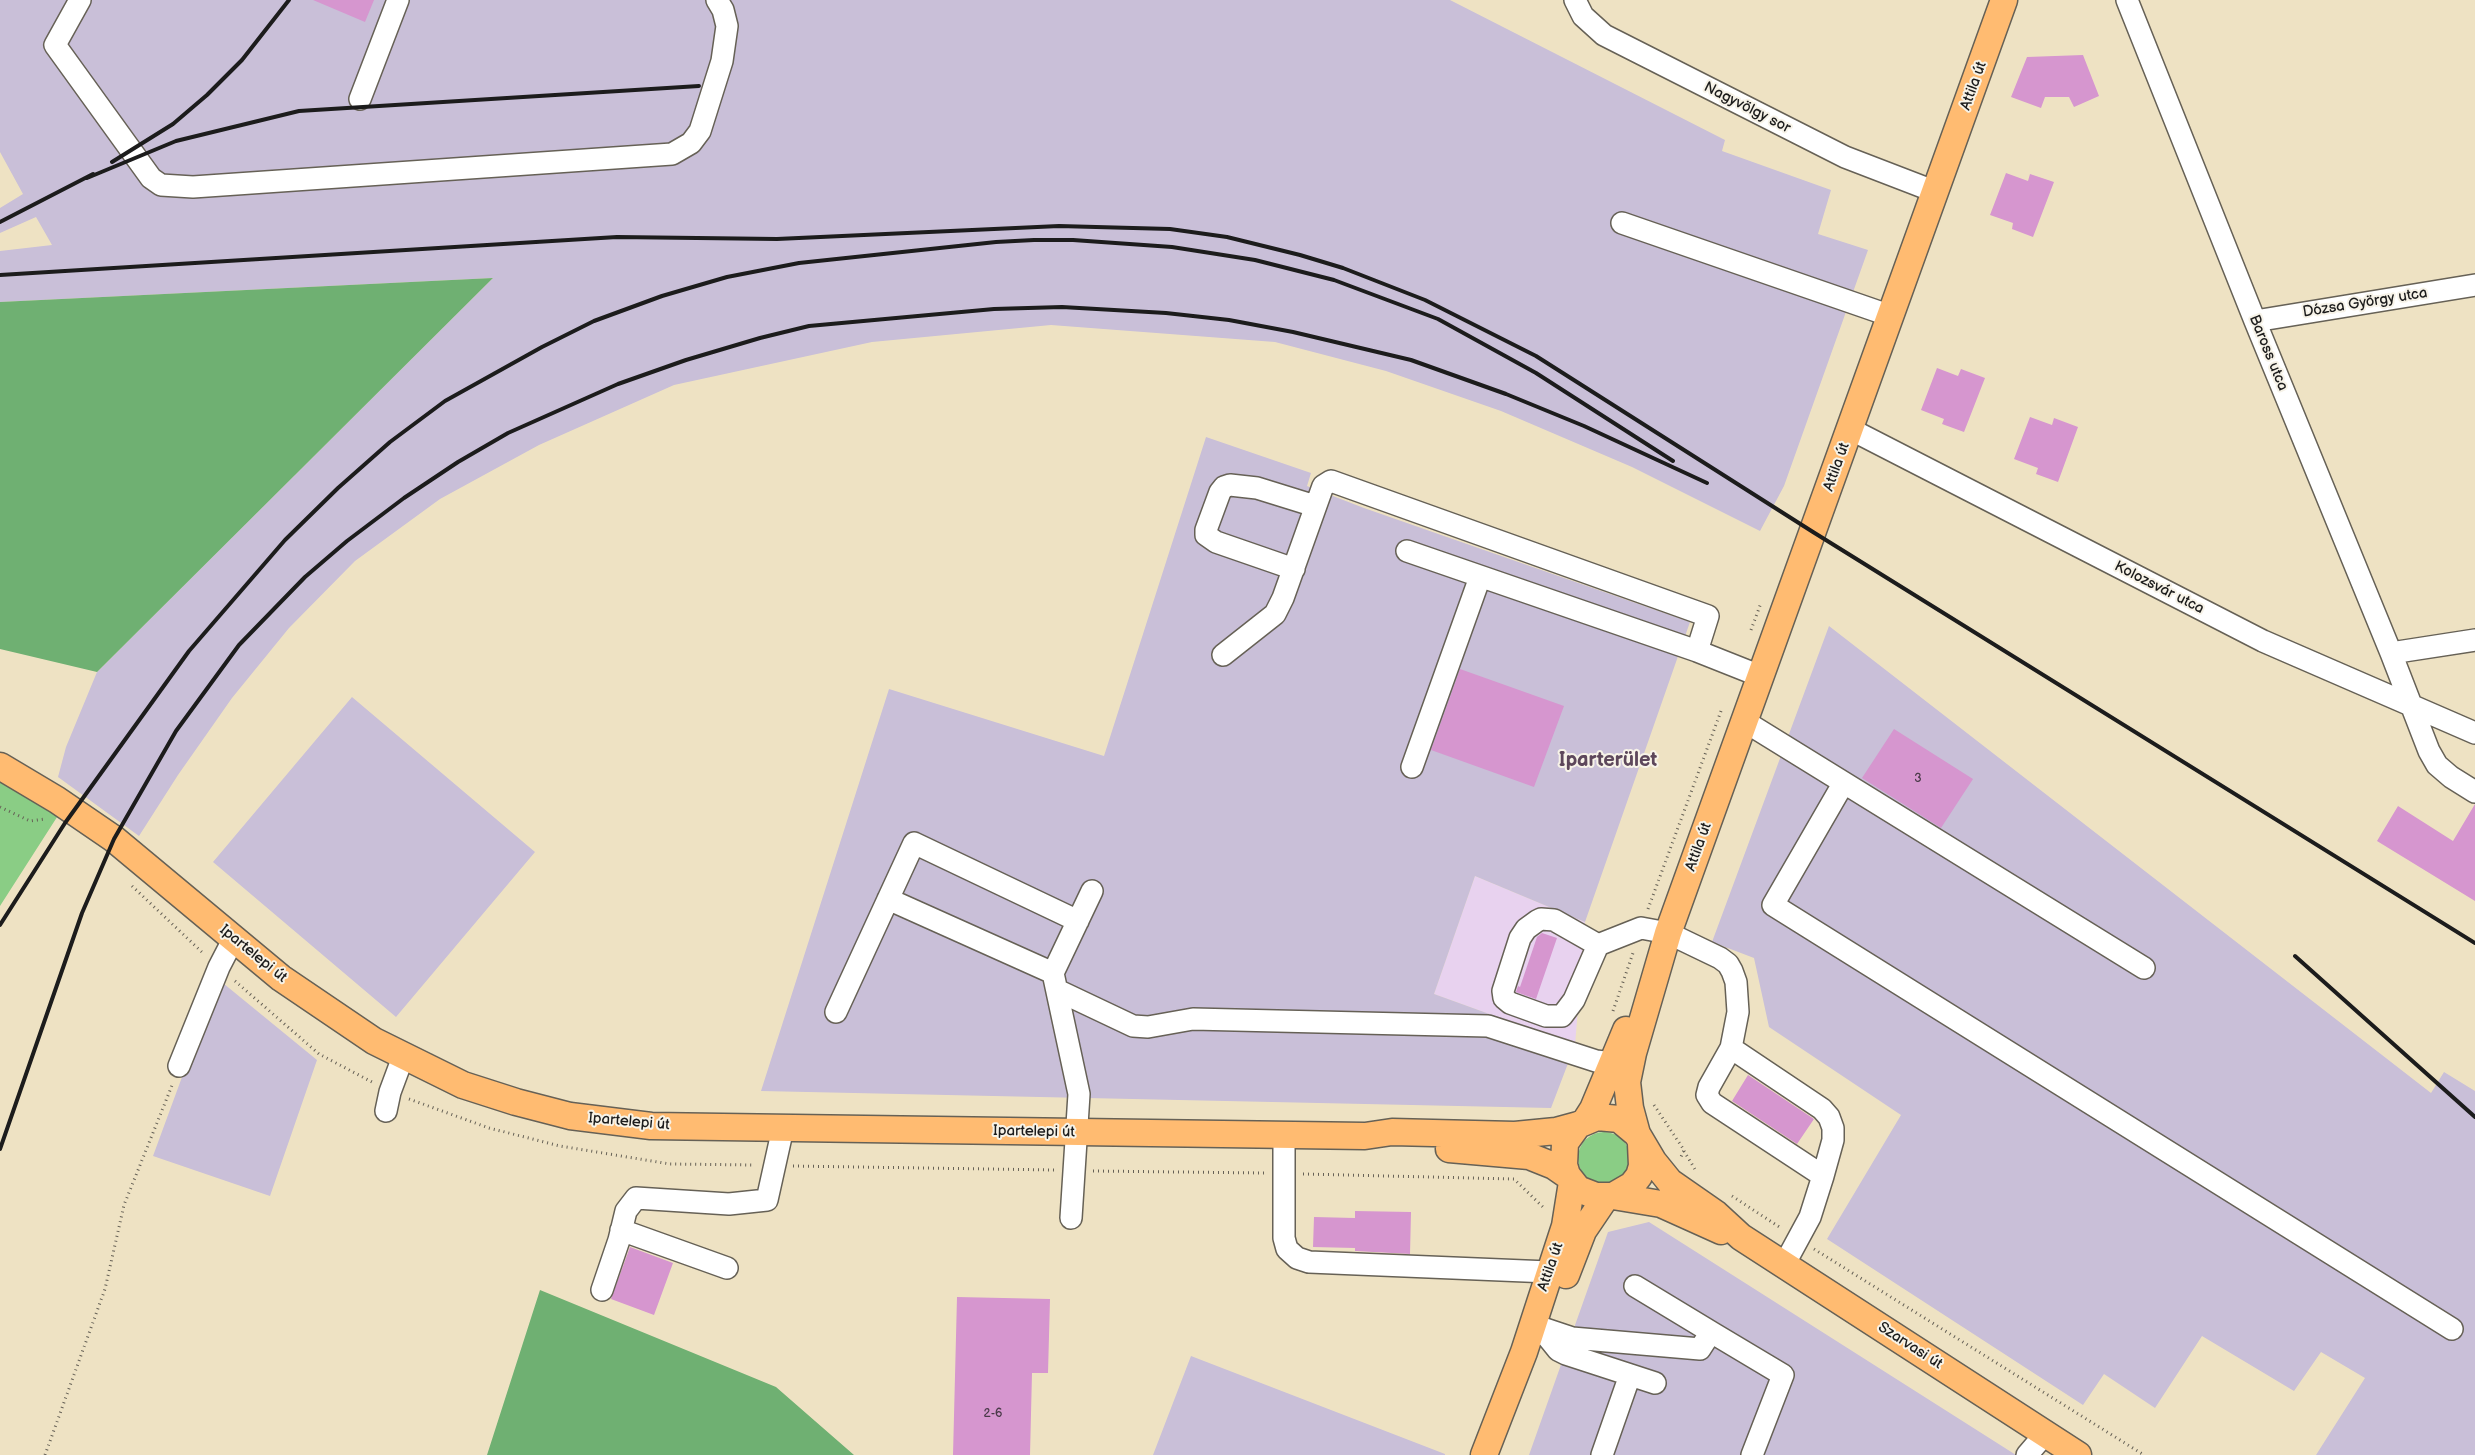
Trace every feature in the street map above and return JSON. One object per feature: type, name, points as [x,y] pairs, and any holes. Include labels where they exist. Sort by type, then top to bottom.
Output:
[{"type":"main road","name":"Attila út","points":[[1639,1139],[1630,1108],[1627,1082],[1633,1053],[1668,933],[2004,0]]},
{"type":"main road","name":"Ipartelepi út","points":[[0,766],[57,800],[114,839],[311,1000],[347,1024],[402,1057],[470,1087],[516,1102],[570,1116],[651,1126],[1365,1136]]},
{"type":"main road","name":"Attila út","points":[[1582,1123],[1593,1109],[1668,933]]},
{"type":"main road","points":[[1365,1136],[1392,1132],[1515,1135],[1556,1131],[1596,1117],[1619,1119],[1639,1139],[1670,1182],[1716,1214],[1741,1238]]},
{"type":"main road","points":[[1569,1178],[1563,1154],[1570,1133],[1582,1123]]},
{"type":"main road","points":[[1365,1136],[1394,1144],[1529,1156],[1554,1166],[1587,1194],[1661,1204],[1709,1227],[1741,1238]]},
{"type":"main road","points":[[1610,1196],[1624,1192],[1639,1176],[1643,1160],[1639,1139]]},
{"type":"main road","name":"Attila út","points":[[1537,1327],[1549,1272],[1565,1226],[1569,1178]]},
{"type":"main road","name":"Attila út","points":[[1484,1455],[1524,1352],[1537,1327],[1554,1305],[1583,1231],[1610,1196]]},
{"type":"main road","name":"Szarvasi út","points":[[1741,1238],[2078,1455]]},
{"type":"street","points":[[80,0],[55,45],[151,178],[161,185],[193,187],[672,154],[691,143],[700,131],[722,61],[727,26],[724,10],[717,0]]},
{"type":"street","points":[[360,99],[398,0]]},
{"type":"street","name":"Nagyvölgy sor","points":[[1575,0],[1583,16],[1604,35],[1846,157],[1936,192]]},
{"type":"street","name":"Baross utca","points":[[2127,0],[2255,321],[2392,653],[2429,751],[2437,765],[2451,777],[2475,792]]},
{"type":"street","points":[[1622,223],[1891,316]]},
{"type":"street","name":"Dózsa György utca","points":[[2255,321],[2475,286]]},
{"type":"street","name":"Kolozsvár utca","points":[[1850,429],[2263,642],[2412,704],[2475,733]]},
{"type":"street","points":[[1223,655],[1275,614],[1294,569],[1322,486],[1331,481],[1708,616],[1697,651]]},
{"type":"street","points":[[1294,569],[1216,542],[1206,536],[1206,530],[1220,492],[1224,487],[1230,485],[1257,488],[1315,506]]},
{"type":"street","points":[[1407,551],[1697,651],[1760,676]]},
{"type":"street","points":[[1412,767],[1480,577]]},
{"type":"street","points":[[2392,653],[2475,640]]},
{"type":"street","points":[[1744,721],[2144,968]]},
{"type":"street","points":[[1844,784],[1773,905],[2452,1329]]},
{"type":"street","points":[[836,1012],[914,843],[1078,921]]},
{"type":"street","points":[[1071,1218],[1079,1094],[1055,982],[1078,921],[1092,891]]},
{"type":"street","points":[[888,899],[1055,982],[1133,1026],[1148,1027],[1193,1019],[1488,1026],[1596,1061],[1612,1063]]},
{"type":"street","points":[[1598,945],[1554,920],[1541,919],[1536,921],[1526,929],[1520,938],[1503,991],[1504,998],[1510,1003],[1546,1016],[1562,1016],[1574,1000],[1598,945],[1641,928],[1668,933],[1720,958],[1728,964],[1736,982],[1738,1012],[1731,1048],[1709,1086],[1707,1095],[1712,1103],[1823,1176]]},
{"type":"street","points":[[179,1066],[219,967],[234,938]]},
{"type":"street","points":[[1731,1048],[1822,1109],[1829,1117],[1833,1128],[1833,1140],[1810,1217],[1784,1265]]},
{"type":"street","points":[[388,1102],[402,1057]]},
{"type":"street","points":[[602,1290],[626,1211],[636,1198],[729,1204],[767,1200],[783,1128]]},
{"type":"street","points":[[1284,1135],[1284,1238],[1287,1249],[1302,1261],[1549,1272]]},
{"type":"street","points":[[621,1230],[726,1268]]},
{"type":"street","points":[[1635,1286],[1783,1375],[1752,1455]]},
{"type":"street","points":[[1537,1327],[1572,1338],[1700,1349],[1711,1332]]},
{"type":"street","points":[[1537,1327],[1558,1350],[1655,1383]]},
{"type":"street","points":[[1602,1455],[1630,1375]]},
{"type":"street","points":[[2026,1455],[2045,1434]]},
{"type":"path","points":[[0,806],[30,821],[46,819],[55,821]]},
{"type":"path","points":[[131,884],[219,967],[319,1054],[388,1102],[560,1146],[670,1164],[1514,1179]]},
{"type":"path","points":[[45,1455],[105,1290],[124,1205],[179,1066]]},
{"type":"path","points":[[1684,1150],[1696,1171],[1704,1176]]},
{"type":"path","points":[[1728,1192],[1799,1240],[2144,1455]]},
{"type":"shaded area","points":[[0,0],[1450,0],[1725,140],[1722,151],[1831,190],[1818,234],[1868,250],[1784,486],[1760,531],[1632,467],[1501,411],[1386,371],[1275,342],[1051,325],[872,342],[674,385],[539,445],[440,499],[355,561],[289,628],[232,698],[178,775],[139,836],[58,777],[66,747],[97,672],[493,278],[0,302],[0,251],[52,245],[36,217],[0,233],[0,208],[23,194],[0,152]]},
{"type":"shaded area","points":[[1206,437],[1311,473],[1307,486],[1364,508],[1690,622],[1585,922],[1475,876],[1434,994],[1575,1045],[1551,1108],[761,1091],[889,689],[1104,756]]},
{"type":"shaded area","points":[[1829,626],[2431,1093],[2444,1072],[2475,1091],[2475,1455],[2316,1455],[2365,1378],[2321,1352],[2294,1391],[2202,1336],[2155,1408],[2104,1374],[2083,1405],[1827,1239],[1901,1115],[1769,1027],[1754,958],[1712,942]]},
{"type":"shaded area","points":[[352,697],[535,852],[396,1017],[213,862]]},
{"type":"shaded area","points":[[1475,876],[1585,922],[1575,1045],[1434,994]]},
{"type":"shaded area","points":[[218,979],[317,1060],[270,1196],[153,1156]]},
{"type":"shaded area","points":[[1649,1222],[2016,1455],[1529,1455],[1608,1232]]},
{"type":"shaded area","points":[[1191,1356],[1445,1454],[1445,1455],[1153,1455]]},
{"type":"green space","points":[[493,278],[97,672],[0,649],[0,302]]},
{"type":"green space","points":[[0,782],[59,814],[0,906]]},
{"type":"green space","points":[[1599,1132],[1609,1132],[1619,1136],[1626,1143],[1630,1158],[1626,1173],[1619,1180],[1609,1184],[1599,1184],[1589,1180],[1582,1173],[1578,1163],[1578,1153],[1582,1143],[1589,1136]]},
{"type":"green space","points":[[540,1290],[776,1387],[854,1455],[487,1455]]},
{"type":"building","points":[[313,0],[374,0],[365,22]]},
{"type":"building","points":[[2083,55],[2099,96],[2074,107],[2069,97],[2045,97],[2041,108],[2011,97],[2027,57]]},
{"type":"building","points":[[2006,173],[2028,181],[2030,174],[2054,182],[2033,237],[2012,229],[2013,223],[1990,215]]},
{"type":"building","points":[[1937,368],[1958,376],[1961,369],[1985,378],[1964,432],[1942,424],[1944,419],[1921,410]]},
{"type":"building","points":[[2030,417],[2052,425],[2054,418],[2078,427],[2058,482],[2036,474],[2038,468],[2014,459]]},
{"type":"building","points":[[1460,669],[1564,706],[1534,787],[1431,750]]},
{"type":"building","points":[[1894,729],[1973,779],[1941,828],[1862,778]]},
{"type":"building","points":[[2475,804],[2475,901],[2377,841],[2398,806],[2453,841]]},
{"type":"building","points":[[1542,933],[1557,938],[1536,999],[1516,992],[1518,986],[1520,987],[1537,937]]},
{"type":"building","points":[[1748,1075],[1814,1119],[1797,1144],[1732,1101]]},
{"type":"building","points":[[1355,1211],[1411,1212],[1410,1254],[1355,1251],[1355,1248],[1313,1247],[1314,1217],[1355,1218]]},
{"type":"building","points":[[630,1247],[673,1263],[654,1315],[611,1299]]},
{"type":"building","points":[[957,1297],[1050,1299],[1048,1373],[1032,1373],[1030,1455],[953,1455]]},
{"type":"railway","points":[[112,162],[173,124],[207,95],[242,60],[289,0]]},
{"type":"railway","points":[[87,178],[176,141],[299,111],[699,86]]},
{"type":"railway","points":[[0,222],[93,174]]},
{"type":"railway","points":[[0,275],[617,237],[777,239],[1059,226],[1170,229],[1227,237],[1300,255],[1343,268],[1425,300],[1536,356],[1813,532],[2475,943]]},
{"type":"railway","points":[[0,925],[65,823],[189,651],[285,540],[338,488],[390,442],[445,401],[542,347],[594,321],[662,296],[727,277],[799,263],[996,242],[1034,240],[1073,240],[1172,247],[1255,260],[1334,280],[1438,319],[1536,373],[1673,461]]},
{"type":"railway","points":[[0,1149],[82,913],[114,839],[176,731],[239,645],[305,577],[347,541],[404,498],[458,462],[508,433],[618,384],[686,360],[809,326],[994,309],[1062,307],[1166,313],[1229,320],[1293,332],[1411,360],[1506,394],[1584,426],[1707,483]]},
{"type":"railway","points":[[2295,956],[2475,1117]]},
{"type":"district","name":"Iparterület","points":[[1608,761]]}]
